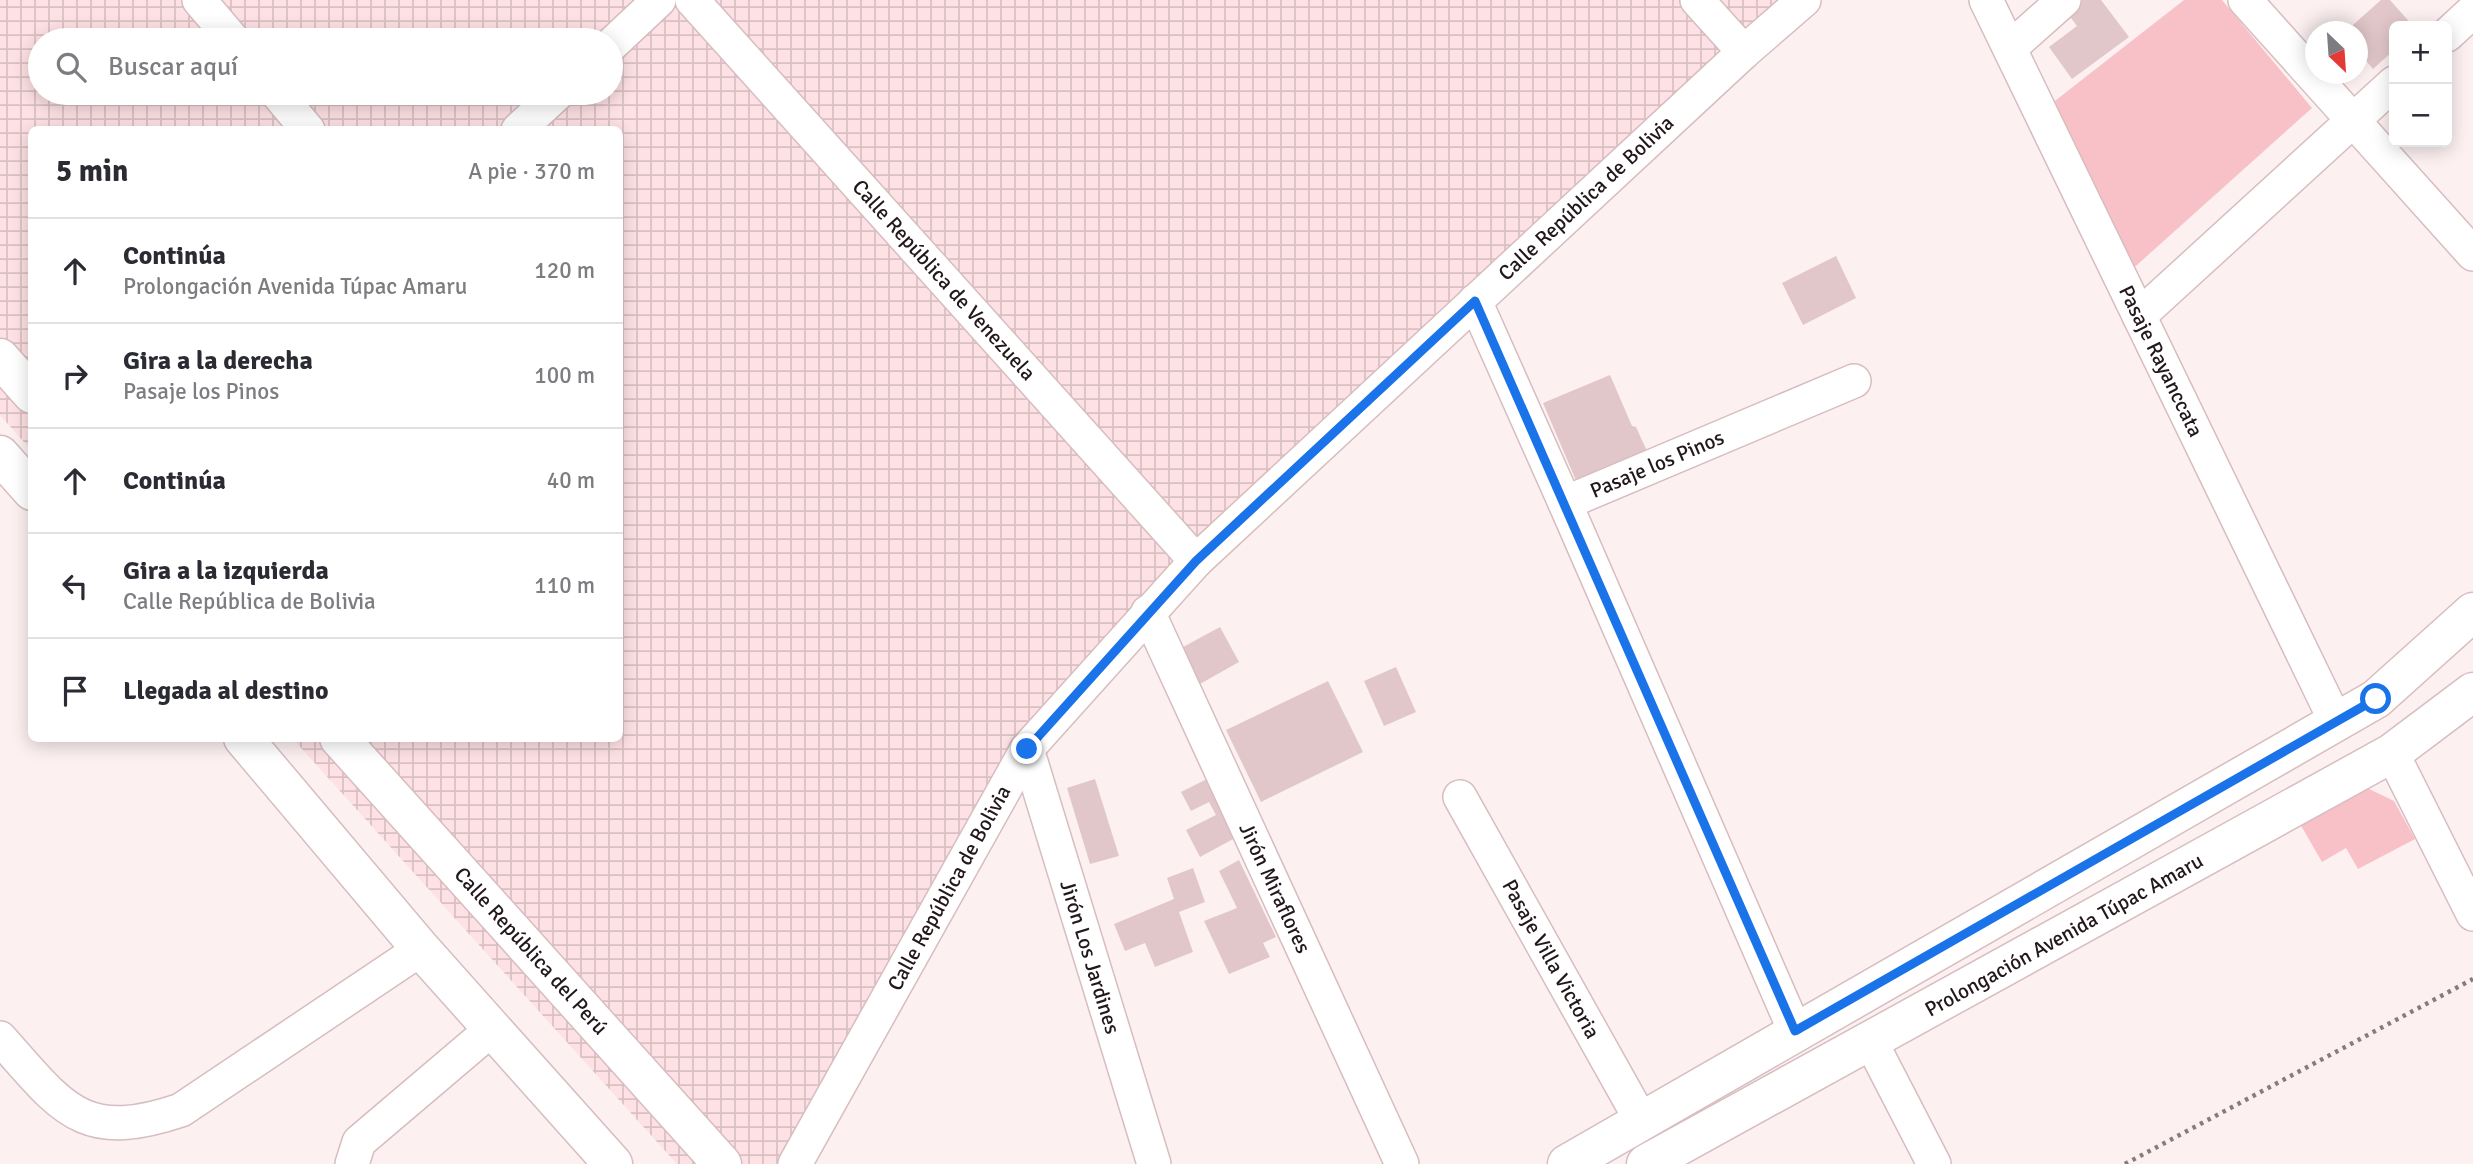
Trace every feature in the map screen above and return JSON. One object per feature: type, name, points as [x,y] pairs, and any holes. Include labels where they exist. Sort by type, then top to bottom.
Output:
[{"type":"main road","points":[[0,358],[28,390]]},
{"type":"main road","points":[[0,456],[28,487]]},
{"type":"main road","points":[[1567,1164],[2376,699],[2473,612]]},
{"type":"main road","name":"Prolongación Avenida Túpac Amaru","points":[[1646,1164],[2392,753],[2473,692]]},
{"type":"main road","points":[[246,742],[421,949],[613,1164]]},
{"type":"main road","name":"Calle República del Perú","points":[[343,742],[722,1164]]},
{"type":"street","points":[[199,0],[223,28]]},
{"type":"street","points":[[623,33],[659,0]]},
{"type":"street","name":"Calle República de Venezuela","points":[[692,0],[1196,561]]},
{"type":"street","points":[[1697,0],[1744,52]]},
{"type":"street","name":"Calle República de Bolivia","points":[[795,1164],[1027,749],[1196,561],[1744,52],[1804,0]]},
{"type":"street","name":"Pasaje Rayanccata","points":[[1986,0],[2336,722]]},
{"type":"street","points":[[2010,48],[2064,0]]},
{"type":"street","points":[[2245,0],[2473,254]]},
{"type":"street","points":[[2452,30],[2473,11]]},
{"type":"street","points":[[2139,316],[2393,84]]},
{"type":"street","points":[[287,105],[305,126]]},
{"type":"street","points":[[522,126],[545,105]]},
{"type":"street","points":[[1475,301],[1565,503]]},
{"type":"street","name":"Pasaje los Pinos","points":[[1795,1031],[1565,503],[1854,381]]},
{"type":"street","name":"Jirón Miraflores","points":[[1148,612],[1402,1164]]},
{"type":"street","name":"Jirón Los Jardines","points":[[1027,749],[1154,1164]]},
{"type":"street","points":[[2392,753],[2473,914]]},
{"type":"street","name":"Pasaje Villa Victoria","points":[[1461,797],[1641,1121]]},
{"type":"street","points":[[0,1038],[55,1100],[81,1117],[116,1123],[150,1121],[181,1110],[421,949]]},
{"type":"street","points":[[352,1164],[359,1142],[492,1029]]},
{"type":"street","points":[[1871,1042],[1934,1164]]},
{"type":"path","points":[[2125,1164],[2473,979]]},
{"type":"shaded area","points":[[0,0],[1813,0],[1045,725],[806,1164],[677,1164],[296,742],[623,742],[623,126],[28,126],[28,447],[0,415]]},
{"type":"shaded area","points":[[2184,0],[2222,0],[2312,108],[2128,273],[2051,104]]},
{"type":"shaded area","points":[[2363,786],[2394,801],[2415,839],[2358,869],[2346,848],[2322,862],[2299,822]]},
{"type":"building","points":[[2079,0],[2101,0],[2129,37],[2072,79],[2049,47],[2077,26],[2065,10]]},
{"type":"building","points":[[2381,0],[2390,0],[2409,21],[2389,21],[2389,55],[2373,69],[2368,63],[2368,21],[2357,21]]},
{"type":"building","points":[[1836,256],[1856,298],[1803,325],[1782,283]]},
{"type":"building","points":[[1610,375],[1632,426],[1636,427],[1651,460],[1580,490],[1543,403]]},
{"type":"building","points":[[1220,627],[1239,662],[1191,689],[1172,653]]},
{"type":"building","points":[[1396,667],[1416,712],[1384,726],[1364,681]]},
{"type":"building","points":[[1328,681],[1363,752],[1261,802],[1226,730]]},
{"type":"building","points":[[1217,774],[1248,831],[1200,857],[1186,830],[1216,815],[1209,802],[1191,811],[1181,792]]},
{"type":"building","points":[[1095,779],[1119,856],[1090,864],[1067,788]]},
{"type":"building","points":[[1239,860],[1276,937],[1263,943],[1270,957],[1229,974],[1204,921],[1237,908],[1219,871]]},
{"type":"building","points":[[1193,868],[1205,902],[1179,912],[1193,952],[1155,967],[1145,943],[1125,951],[1114,924],[1174,899],[1167,878]]},
{"type":"route","points":[[1027,749],[1196,561],[1475,301],[1795,1031],[2376,699]]}]
